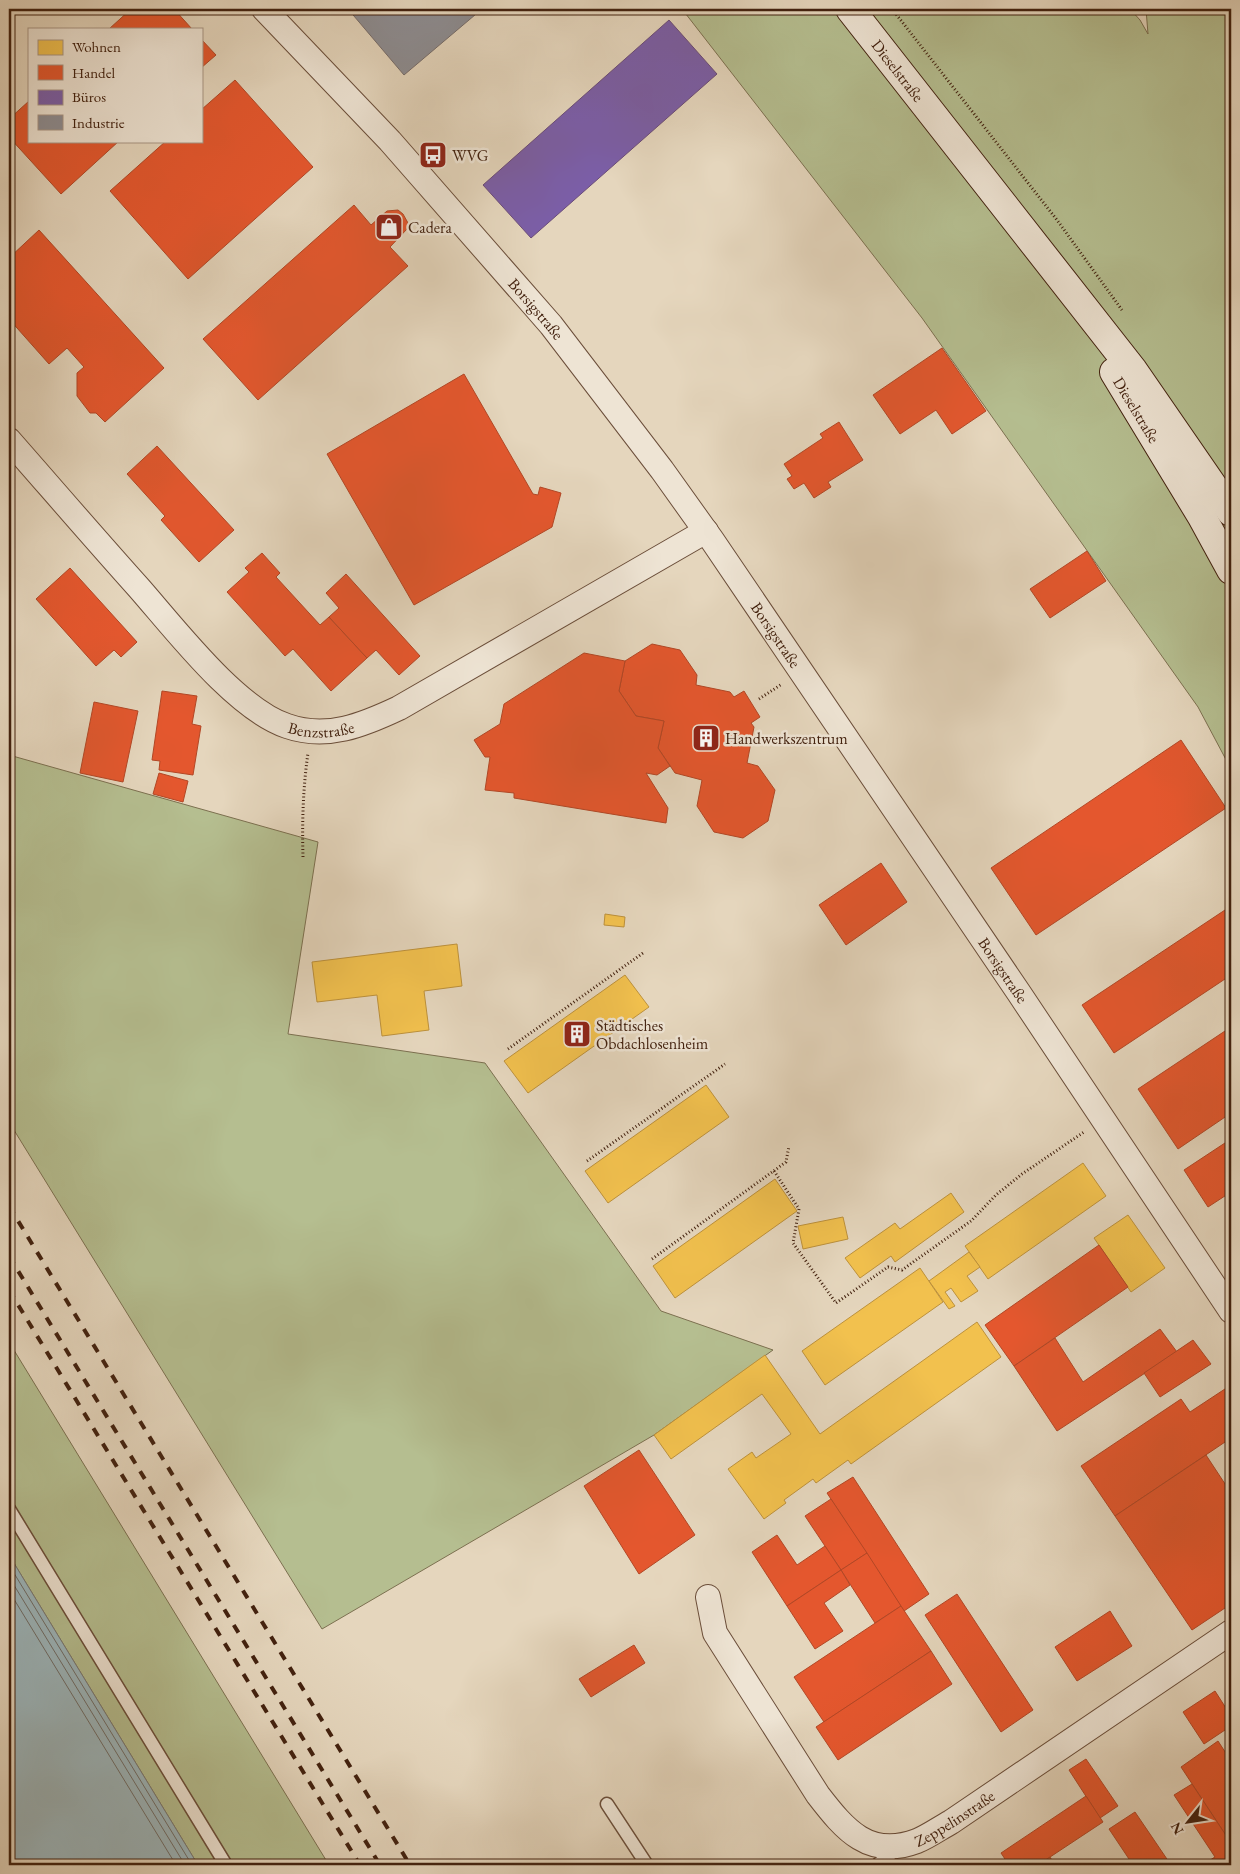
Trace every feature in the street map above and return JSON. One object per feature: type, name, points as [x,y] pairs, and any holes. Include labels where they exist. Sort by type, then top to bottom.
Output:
[{"type":"main road","name":"Dieselstraße","points":[[850,9],[1133,370],[1231,512]]},
{"type":"main road","name":"Dieselstraße","points":[[1038,250],[1202,517],[1231,570]]},
{"type":"street","name":"Borsigstraße","points":[[264,9],[390,141],[551,325],[662,470],[706,531],[1230,1308]]},
{"type":"street","name":"Benzstraße","points":[[9,440],[174,628],[229,686],[248,704],[267,717],[288,726],[311,731],[331,732],[354,727],[399,708],[706,531]]},
{"type":"street","name":"Zeppelinstraße","points":[[708,1596],[716,1633],[818,1795],[837,1819],[857,1838],[878,1845],[900,1846],[919,1840],[950,1822],[1231,1632]]},
{"type":"lane","points":[[9,1509],[226,1865]]},
{"type":"lane","points":[[607,1804],[647,1865]]},
{"type":"lane","points":[[877,1865],[900,1846]]},
{"type":"path","points":[[892,9],[1051,212],[1123,311]]},
{"type":"path","points":[[303,857],[302,818],[304,780],[311,731]]},
{"type":"path","points":[[508,1049],[643,953]]},
{"type":"path","points":[[587,1162],[724,1064]]},
{"type":"path","points":[[774,1171],[799,1209],[793,1243],[836,1303],[888,1267],[902,1270],[970,1221],[996,1195],[1022,1174],[1082,1134],[1102,1118]]},
{"type":"path","points":[[652,1259],[786,1162],[789,1146]]},
{"type":"green space","points":[[682,9],[1130,9],[1140,20],[1148,34],[1146,9],[1231,9],[1231,769],[1198,707],[922,318]]},
{"type":"green space","points":[[9,755],[318,842],[288,1034],[485,1063],[661,1311],[773,1350],[654,1435],[322,1629],[9,1122]]},
{"type":"green space","points":[[9,1342],[329,1865],[198,1865],[9,1555]]},
{"type":"water","points":[[9,1555],[198,1865],[15,1865],[9,1855]]},
{"type":"building: Wohnen","points":[[605,914],[625,917],[624,927],[604,925]]},
{"type":"building: Wohnen","points":[[457,944],[462,986],[424,991],[429,1030],[382,1036],[377,995],[317,1002],[312,962]]},
{"type":"building: Wohnen","name":"Städtisches Obdachlosenheim","points":[[625,975],[649,1007],[528,1093],[504,1061]]},
{"type":"building: Wohnen","points":[[706,1085],[729,1117],[608,1203],[585,1171]]},
{"type":"building: Wohnen","points":[[1083,1163],[1106,1196],[988,1279],[965,1246]]},
{"type":"building: Wohnen","points":[[775,1179],[797,1211],[675,1298],[653,1266]]},
{"type":"building: Wohnen","points":[[951,1193],[964,1212],[895,1262],[891,1256],[860,1278],[845,1258],[895,1223],[900,1229]]},
{"type":"building: Wohnen","points":[[1128,1215],[1165,1268],[1131,1292],[1094,1238]]},
{"type":"building: Wohnen","points":[[843,1217],[848,1239],[803,1249],[798,1226]]},
{"type":"building: Wohnen","points":[[969,1252],[980,1267],[967,1276],[978,1291],[961,1302],[951,1288],[945,1292],[955,1306],[949,1309],[929,1281]]},
{"type":"building: Wohnen","points":[[920,1268],[943,1302],[825,1385],[802,1351]]},
{"type":"building: Wohnen","points":[[977,1322],[1001,1357],[851,1464],[848,1460],[816,1483],[813,1479],[784,1500],[786,1503],[764,1519],[728,1469],[752,1452],[756,1458],[791,1434],[762,1394],[671,1459],[654,1435],[765,1355],[820,1434]]},
{"type":"building: Handel","points":[[131,9],[174,9],[191,28],[110,28]]},
{"type":"building: Handel","points":[[202,40],[216,55],[202,67]]},
{"type":"building: Handel","points":[[235,80],[313,167],[188,279],[110,191],[165,142],[202,142],[202,109]]},
{"type":"building: Handel","points":[[28,102],[28,142],[118,142],[61,194],[9,137],[9,119]]},
{"type":"building: Handel","points":[[354,205],[371,225],[387,211],[398,210],[403,214],[408,223],[407,229],[390,247],[408,266],[258,400],[203,339]]},
{"type":"building: Handel","points":[[39,230],[164,368],[105,422],[96,413],[90,413],[77,396],[77,373],[84,367],[67,348],[49,364],[9,319],[9,258]]},
{"type":"building: Handel","points":[[942,348],[986,411],[952,434],[936,410],[900,434],[873,395]]},
{"type":"building: Handel","points":[[464,374],[533,494],[538,495],[540,487],[561,493],[552,527],[414,605],[327,454]]},
{"type":"building: Handel","points":[[839,422],[863,460],[828,482],[831,487],[814,498],[804,483],[794,489],[787,479],[792,476],[784,464],[823,438],[820,434]]},
{"type":"building: Handel","points":[[157,446],[234,530],[199,562],[161,520],[165,516],[127,474]]},
{"type":"building: Handel","points":[[1087,551],[1106,581],[1050,618],[1030,589]]},
{"type":"building: Handel","points":[[262,553],[280,573],[276,577],[320,625],[329,617],[367,658],[331,691],[293,649],[285,656],[227,592],[249,572],[245,568]]},
{"type":"building: Handel","points":[[70,568],[137,642],[121,657],[114,650],[96,666],[36,599]]},
{"type":"building: Handel","points":[[346,574],[420,656],[399,675],[376,650],[367,658],[329,617],[339,608],[326,593]]},
{"type":"building: Handel","name":"Handwerkszentrum","points":[[652,644],[680,650],[697,675],[696,685],[730,692],[734,697],[744,691],[760,717],[751,723],[754,727],[747,763],[758,766],[775,790],[768,821],[743,838],[714,832],[697,806],[702,780],[675,773],[658,748],[664,721],[636,716],[619,691],[625,661]]},
{"type":"building: Handel","points":[[584,653],[625,661],[619,691],[636,716],[664,721],[658,748],[670,766],[657,775],[646,773],[668,808],[666,823],[514,798],[514,793],[485,790],[490,757],[485,757],[474,740],[500,724],[504,704]]},
{"type":"building: Handel","points":[[162,691],[197,696],[192,724],[201,726],[193,775],[159,770],[160,761],[152,760]]},
{"type":"building: Handel","points":[[94,702],[138,711],[123,782],[80,773]]},
{"type":"building: Handel","points":[[1181,740],[1226,808],[1036,935],[991,868]]},
{"type":"building: Handel","points":[[159,773],[188,781],[183,802],[153,794]]},
{"type":"building: Handel","points":[[881,863],[907,902],[846,945],[819,905]]},
{"type":"building: Handel","points":[[1231,906],[1231,975],[1114,1053],[1082,1005]]},
{"type":"building: Handel","points":[[1231,1027],[1231,1113],[1178,1149],[1138,1089]]},
{"type":"building: Handel","points":[[1231,1139],[1231,1192],[1208,1207],[1184,1170]]},
{"type":"building: Handel","points":[[1099,1245],[1128,1287],[1014,1366],[985,1325]]},
{"type":"building: Handel","points":[[1160,1329],[1177,1352],[1057,1431],[1014,1366],[1055,1338],[1083,1382]]},
{"type":"building: Handel","points":[[1193,1340],[1211,1364],[1160,1397],[1144,1373]]},
{"type":"building: Handel","points":[[1231,1385],[1231,1438],[1115,1516],[1081,1466],[1181,1399],[1190,1412]]},
{"type":"building: Handel","points":[[639,1450],[695,1535],[639,1574],[584,1486]]},
{"type":"building: Handel","points":[[1206,1455],[1231,1493],[1231,1604],[1192,1630],[1115,1516]]},
{"type":"building: Handel","points":[[853,1477],[929,1594],[904,1611],[827,1493]]},
{"type":"building: Handel","points":[[831,1499],[867,1553],[841,1570],[805,1516]]},
{"type":"building: Handel","points":[[777,1535],[797,1565],[825,1546],[841,1570],[787,1606],[752,1552]]},
{"type":"building: Handel","points":[[867,1553],[901,1606],[875,1623],[841,1570]]},
{"type":"building: Handel","points":[[841,1570],[850,1585],[824,1603],[843,1631],[815,1649],[787,1606]]},
{"type":"building: Handel","points":[[957,1594],[1033,1710],[1001,1732],[925,1615]]},
{"type":"building: Handel","points":[[901,1606],[931,1651],[824,1722],[794,1677]]},
{"type":"building: Handel","points":[[1110,1611],[1132,1646],[1077,1681],[1055,1647]]},
{"type":"building: Handel","points":[[634,1645],[645,1663],[591,1697],[579,1679]]},
{"type":"building: Handel","points":[[931,1651],[952,1684],[838,1760],[816,1727]]},
{"type":"building: Handel","points":[[1215,1691],[1231,1716],[1231,1726],[1204,1744],[1183,1712]]},
{"type":"building: Handel","points":[[1218,1741],[1231,1761],[1231,1843],[1181,1767]]},
{"type":"building: Handel","points":[[1086,1759],[1118,1806],[1100,1818],[1069,1770]]},
{"type":"building: Handel","points":[[1192,1784],[1231,1843],[1231,1865],[1202,1865],[1215,1857],[1174,1795]]},
{"type":"building: Handel","points":[[1086,1796],[1103,1822],[1038,1865],[1009,1865],[1001,1853]]},
{"type":"building: Handel","points":[[1135,1812],[1171,1865],[1133,1865],[1109,1829]]},
{"type":"building: Handel","points":[[1050,1857],[1055,1865],[1038,1865]]},
{"type":"building: Büros","points":[[669,20],[717,74],[531,238],[483,185]]},
{"type":"building: Industrie","points":[[348,9],[482,9],[404,75]]},
{"type":"railway","points":[[9,1206],[410,1865]]},
{"type":"railway","points":[[9,1256],[380,1865]]},
{"type":"railway","points":[[9,1290],[360,1865]]},
{"type":"place","name":"WVG","points":[[433,155]]},
{"type":"place","name":"Cadera","points":[[389,227]]},
{"type":"place","name":"Handwerkszentrum","points":[[706,738]]},
{"type":"place","name":"Städtisches Obdachlosenheim","points":[[577,1034]]}]
